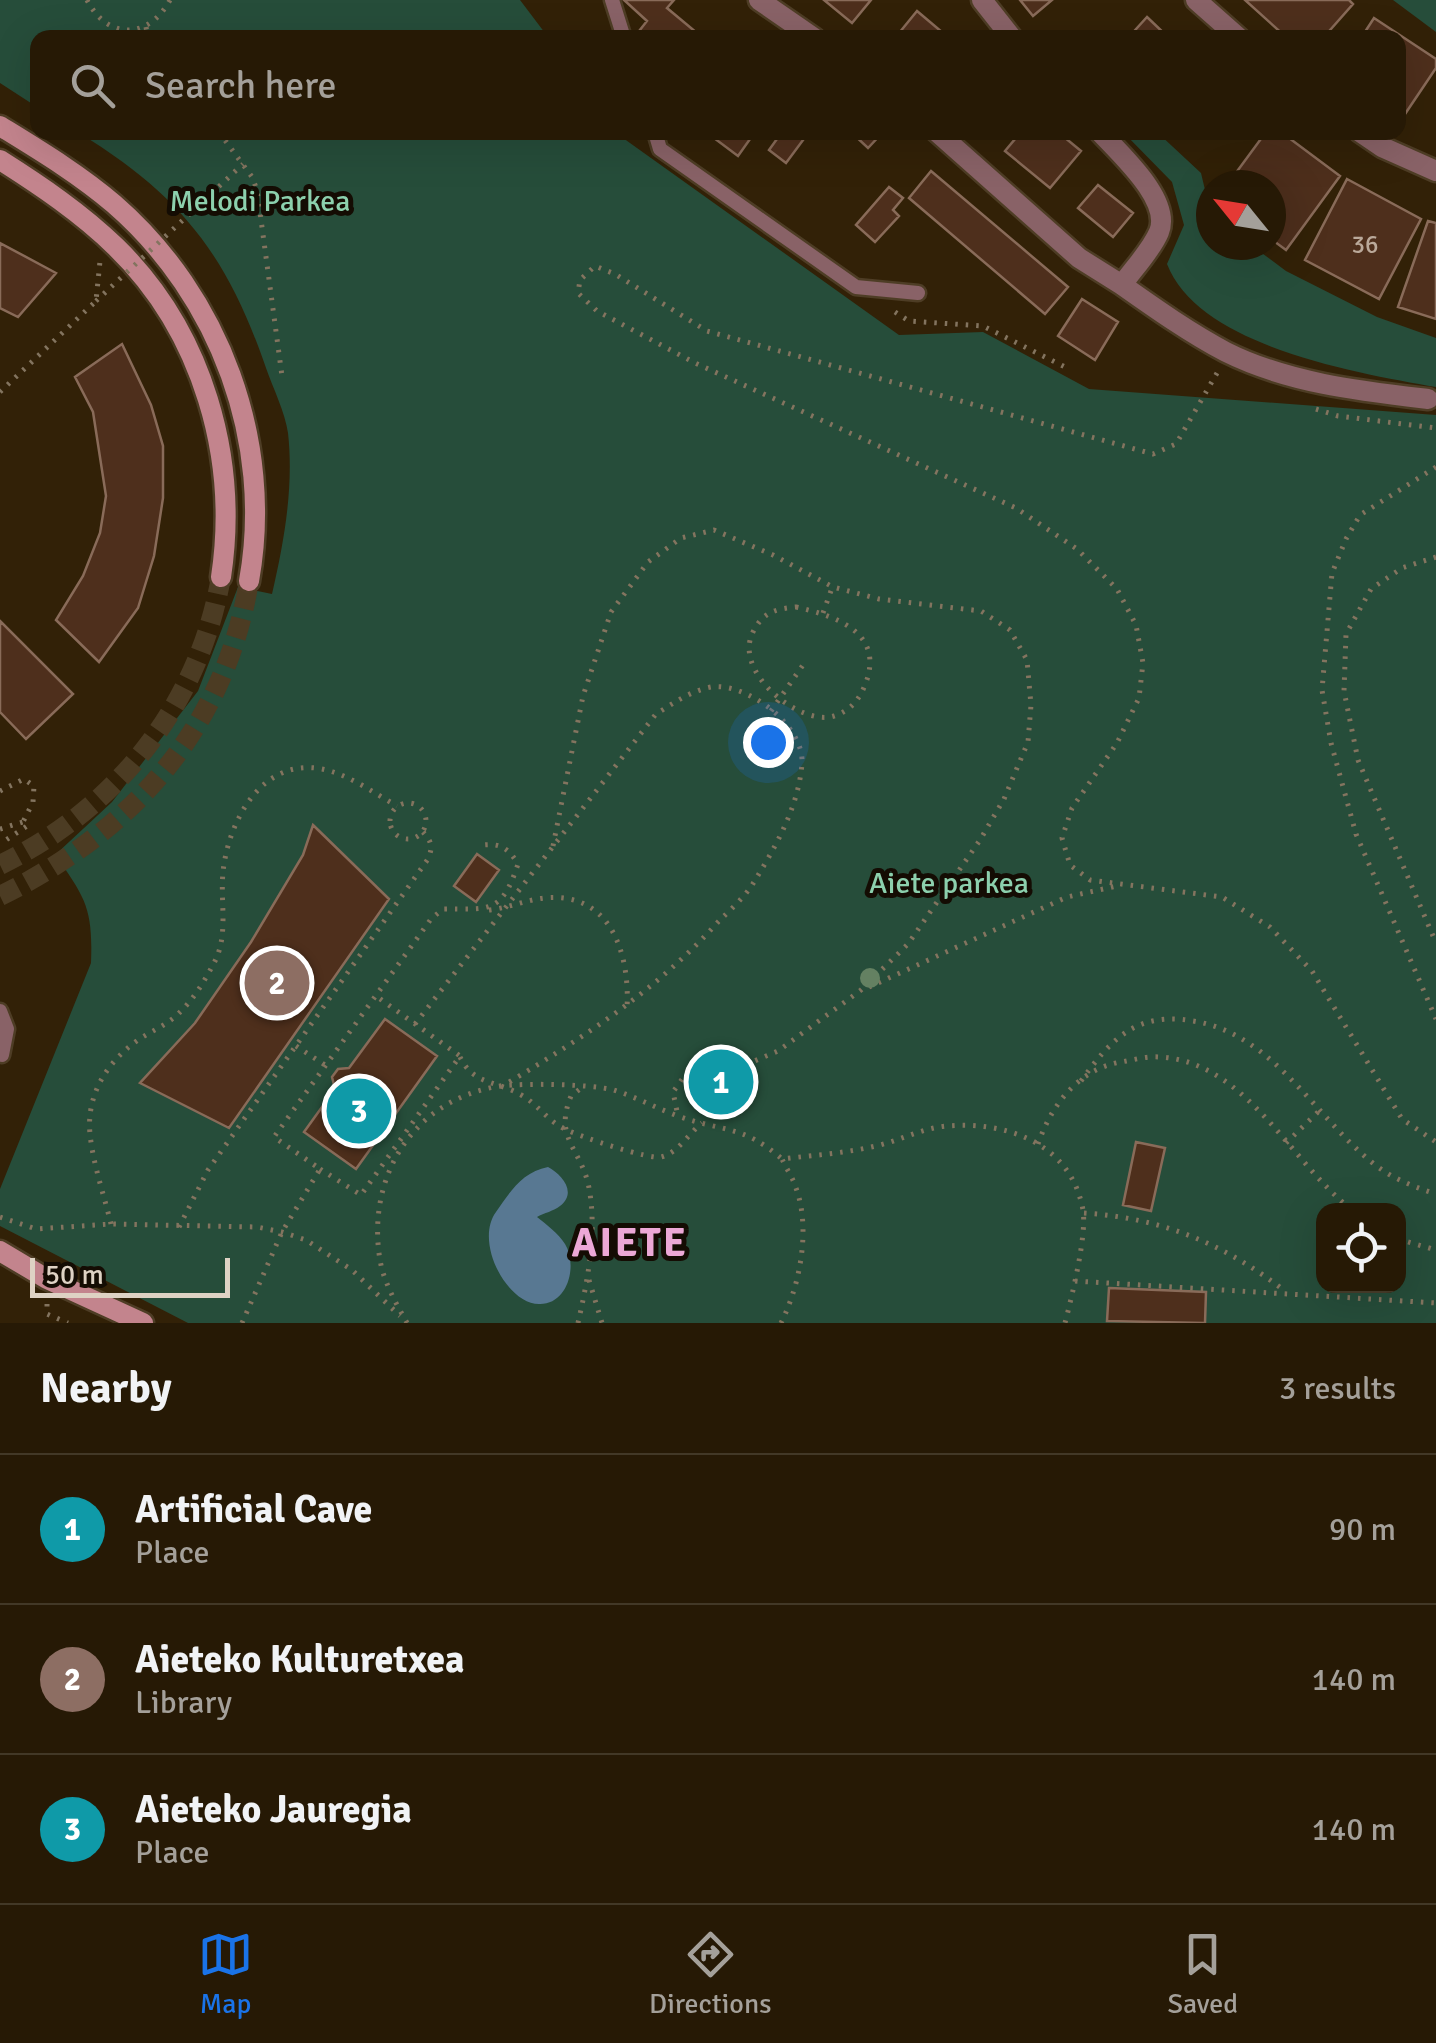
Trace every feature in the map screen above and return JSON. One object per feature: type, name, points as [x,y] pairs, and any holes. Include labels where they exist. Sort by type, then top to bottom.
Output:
[{"type":"main road","points":[[0,126],[112,202],[165,257],[207,320],[235,385],[251,451],[257,518],[250,582]]},
{"type":"main road","points":[[0,160],[47,190],[119,250],[163,304],[181,334],[207,395],[222,456],[227,518],[222,577]]},
{"type":"main road","points":[[0,1251],[47,1280],[143,1323]]},
{"type":"street","points":[[759,0],[802,30]]},
{"type":"street","points":[[982,0],[1006,30]]},
{"type":"street","points":[[1196,0],[1231,30]]},
{"type":"street","points":[[946,140],[1079,258],[1228,353],[1290,376],[1354,390],[1428,398]]},
{"type":"street","points":[[1107,140],[1145,182],[1162,211],[1160,231],[1122,285]]},
{"type":"street","points":[[1372,140],[1436,172]]},
{"type":"lane","points":[[612,0],[621,30]]},
{"type":"lane","points":[[658,140],[660,148],[856,288],[918,293]]},
{"type":"lane","points":[[0,1012],[7,1029],[2,1055]]},
{"type":"path","points":[[87,0],[93,12],[109,26],[132,30],[146,27],[162,16],[170,0]]},
{"type":"path","points":[[225,140],[257,190],[282,376]]},
{"type":"path","points":[[0,392],[243,164]]},
{"type":"path","points":[[1228,353],[1176,444],[1152,454],[707,331],[595,266],[580,280],[578,293],[597,311],[696,363],[1016,508],[1077,549],[1116,589],[1136,625],[1143,663],[1140,698],[1117,742],[1072,808],[1062,838],[1070,865],[1090,880],[1222,897],[1270,927],[1312,971],[1402,1119],[1436,1142]]},
{"type":"path","points":[[856,288],[909,320],[984,326],[1069,369]]},
{"type":"path","points":[[1436,467],[1360,516],[1346,539],[1332,573],[1322,690],[1331,744],[1356,834],[1436,1019]]},
{"type":"path","points":[[553,846],[583,696],[611,612],[648,562],[681,538],[714,530],[833,587],[878,598],[981,611],[1010,630],[1028,660],[1028,742],[1004,799],[908,944],[862,990],[778,1051],[731,1070],[690,1068],[674,1092],[678,1116]]},
{"type":"path","points":[[1436,557],[1402,568],[1372,588],[1346,634],[1344,691],[1358,760],[1436,944]]},
{"type":"path","points":[[823,613],[833,587]]},
{"type":"path","points":[[796,607],[823,613],[848,624],[868,647],[871,668],[863,690],[848,711],[824,720],[808,716],[758,679],[747,659],[748,641],[758,622],[772,610],[796,607]]},
{"type":"path","points":[[771,711],[803,665]]},
{"type":"path","points":[[415,1024],[656,714],[688,694],[714,686],[748,693],[787,723],[802,759],[791,814],[752,886],[686,958],[627,1008],[504,1086]]},
{"type":"path","points":[[111,1224],[90,1135],[95,1092],[106,1069],[123,1052],[178,1015],[212,968],[223,934],[226,854],[242,809],[268,782],[305,768],[342,776],[397,806]]},
{"type":"path","points":[[0,791],[24,779],[34,786],[23,822],[0,829]]},
{"type":"path","points":[[410,802],[423,810],[423,832],[412,839],[400,838],[391,828],[390,816],[397,806],[410,802]]},
{"type":"path","points":[[0,844],[27,826],[23,822]]},
{"type":"path","points":[[179,1227],[208,1170],[428,859],[432,848],[423,832]]},
{"type":"path","points":[[484,844],[496,844],[510,852],[518,864],[513,880],[486,910]]},
{"type":"path","points":[[862,990],[1068,897],[1124,884]]},
{"type":"path","points":[[460,1056],[361,1195],[274,1137],[443,909],[507,908],[546,898],[584,902],[614,931],[626,962],[627,1008]]},
{"type":"path","points":[[375,996],[460,1056],[467,1071],[476,1078],[526,1098],[563,1129],[640,1156],[660,1158],[676,1149],[702,1123]]},
{"type":"path","points":[[1081,1081],[1106,1046],[1134,1026],[1172,1017],[1214,1024],[1252,1044],[1372,1163],[1404,1184],[1436,1194]]},
{"type":"path","points":[[296,1046],[325,1065]]},
{"type":"path","points":[[1038,1144],[1056,1102],[1081,1081],[1112,1064],[1156,1056],[1186,1060],[1217,1074],[1345,1203]]},
{"type":"path","points":[[407,1323],[390,1291],[380,1260],[380,1190],[408,1137],[433,1114],[472,1092],[504,1086],[610,1089],[678,1116],[743,1132],[782,1159],[796,1188],[804,1224],[797,1270],[780,1323]]},
{"type":"path","points":[[578,1323],[588,1277],[588,1182],[563,1129],[570,1096],[584,1087]]},
{"type":"path","points":[[1286,1143],[1318,1112]]},
{"type":"path","points":[[782,1159],[883,1144],[944,1126],[981,1125],[1013,1130],[1038,1144],[1062,1164],[1084,1213],[1065,1323]]},
{"type":"path","points":[[243,1323],[282,1232],[320,1168]]},
{"type":"path","points":[[1084,1213],[1134,1218],[1231,1252],[1287,1292]]},
{"type":"path","points":[[0,1217],[36,1229],[111,1224],[257,1227],[282,1232],[306,1240],[352,1270],[407,1323]]},
{"type":"path","points":[[1406,1241],[1436,1250]]},
{"type":"path","points":[[588,1277],[602,1323]]},
{"type":"path","points":[[1075,1281],[1436,1303]]},
{"type":"green space","points":[[0,0],[520,0],[543,30],[30,30],[30,102],[0,83]]},
{"type":"green space","points":[[1393,0],[1436,0],[1436,32]]},
{"type":"green space","name":"Aiete parkea","points":[[90,140],[626,140],[899,335],[983,332],[1089,389],[1436,415],[1436,1323],[188,1323],[0,1226],[0,1189],[91,963],[89,916],[74,882],[55,855],[112,802],[198,691],[238,587],[272,594],[287,514],[290,453],[282,408],[235,292],[217,260],[173,205],[146,180]]},
{"type":"green space","points":[[1131,140],[1166,140],[1198,170],[1196,260],[1271,260],[1377,317],[1436,338],[1436,387],[1325,364],[1246,336],[1212,316],[1185,293],[1167,264],[1184,225],[1172,182]]},
{"type":"water","points":[[548,1167],[562,1179],[568,1195],[560,1206],[537,1217],[565,1244],[570,1272],[557,1298],[539,1304],[516,1294],[506,1283],[497,1269],[489,1239],[496,1212],[512,1190],[531,1173]]},
{"type":"building","points":[[624,0],[674,0],[667,8],[693,30],[640,30],[647,21]]},
{"type":"building","points":[[824,0],[871,0],[852,23]]},
{"type":"building","points":[[1020,0],[1052,0],[1033,16]]},
{"type":"building","points":[[1245,0],[1349,0],[1353,4],[1330,30],[1278,30]]},
{"type":"building","points":[[917,11],[940,30],[902,30]]},
{"type":"building","points":[[1147,17],[1161,30],[1135,30]]},
{"type":"building","points":[[1374,18],[1392,30],[1366,30]]},
{"type":"building","points":[[1406,39],[1436,59],[1436,68],[1406,113]]},
{"type":"building","points":[[717,140],[749,140],[738,156]]},
{"type":"building","points":[[776,140],[803,140],[786,163],[769,150]]},
{"type":"building","points":[[860,140],[876,140],[868,148]]},
{"type":"building","points":[[1014,140],[1068,140],[1081,151],[1050,188],[1005,151]]},
{"type":"building","points":[[1260,140],[1292,140],[1340,176],[1286,250],[1286,170],[1238,170]]},
{"type":"building","points":[[931,171],[1068,287],[1045,314],[909,198]]},
{"type":"building","points":[[1347,179],[1421,219],[1379,299],[1305,260]]},
{"type":"building","points":[[1098,185],[1133,213],[1113,237],[1078,208]]},
{"type":"building","points":[[889,187],[903,198],[893,210],[899,216],[875,242],[856,225]]},
{"type":"building","points":[[1428,221],[1436,223],[1436,319],[1398,307]]},
{"type":"building","points":[[0,243],[56,273],[18,317],[0,308]]},
{"type":"building","points":[[1082,299],[1118,322],[1095,360],[1058,336]]},
{"type":"building","points":[[122,344],[151,405],[163,446],[163,498],[154,556],[138,608],[99,662],[56,620],[83,576],[100,533],[106,496],[93,412],[75,377]]},
{"type":"building","points":[[0,621],[73,694],[26,739],[0,712]]},
{"type":"building","points":[[313,825],[389,899],[229,1128],[140,1083],[195,1023],[251,942],[303,855]]},
{"type":"building","points":[[477,854],[499,870],[476,902],[454,886]]},
{"type":"building","points":[[385,1019],[437,1056],[356,1169],[304,1132],[335,1089],[332,1077],[338,1069],[349,1068]]},
{"type":"building","points":[[1136,1142],[1165,1148],[1151,1211],[1123,1205]]},
{"type":"building","points":[[1109,1288],[1206,1292],[1205,1323],[1107,1321]]},
{"type":"tunnel","points":[[0,865],[81,814],[116,783],[146,748],[194,668],[221,577]]},
{"type":"tunnel","points":[[0,896],[91,841],[165,770],[194,729],[218,684],[237,634],[249,581]]},
{"type":"place","name":"Aieteko Kulturetxea","points":[[277,983]]},
{"type":"place","name":"Artificial Cave","points":[[721,1082]]},
{"type":"place","name":"Aieteko Jauregia","points":[[359,1111]]},
{"type":"district","name":"AIETE","points":[[630,1243]]},
{"type":"park label","name":"Melodi Parkea","points":[[260,201]]}]
